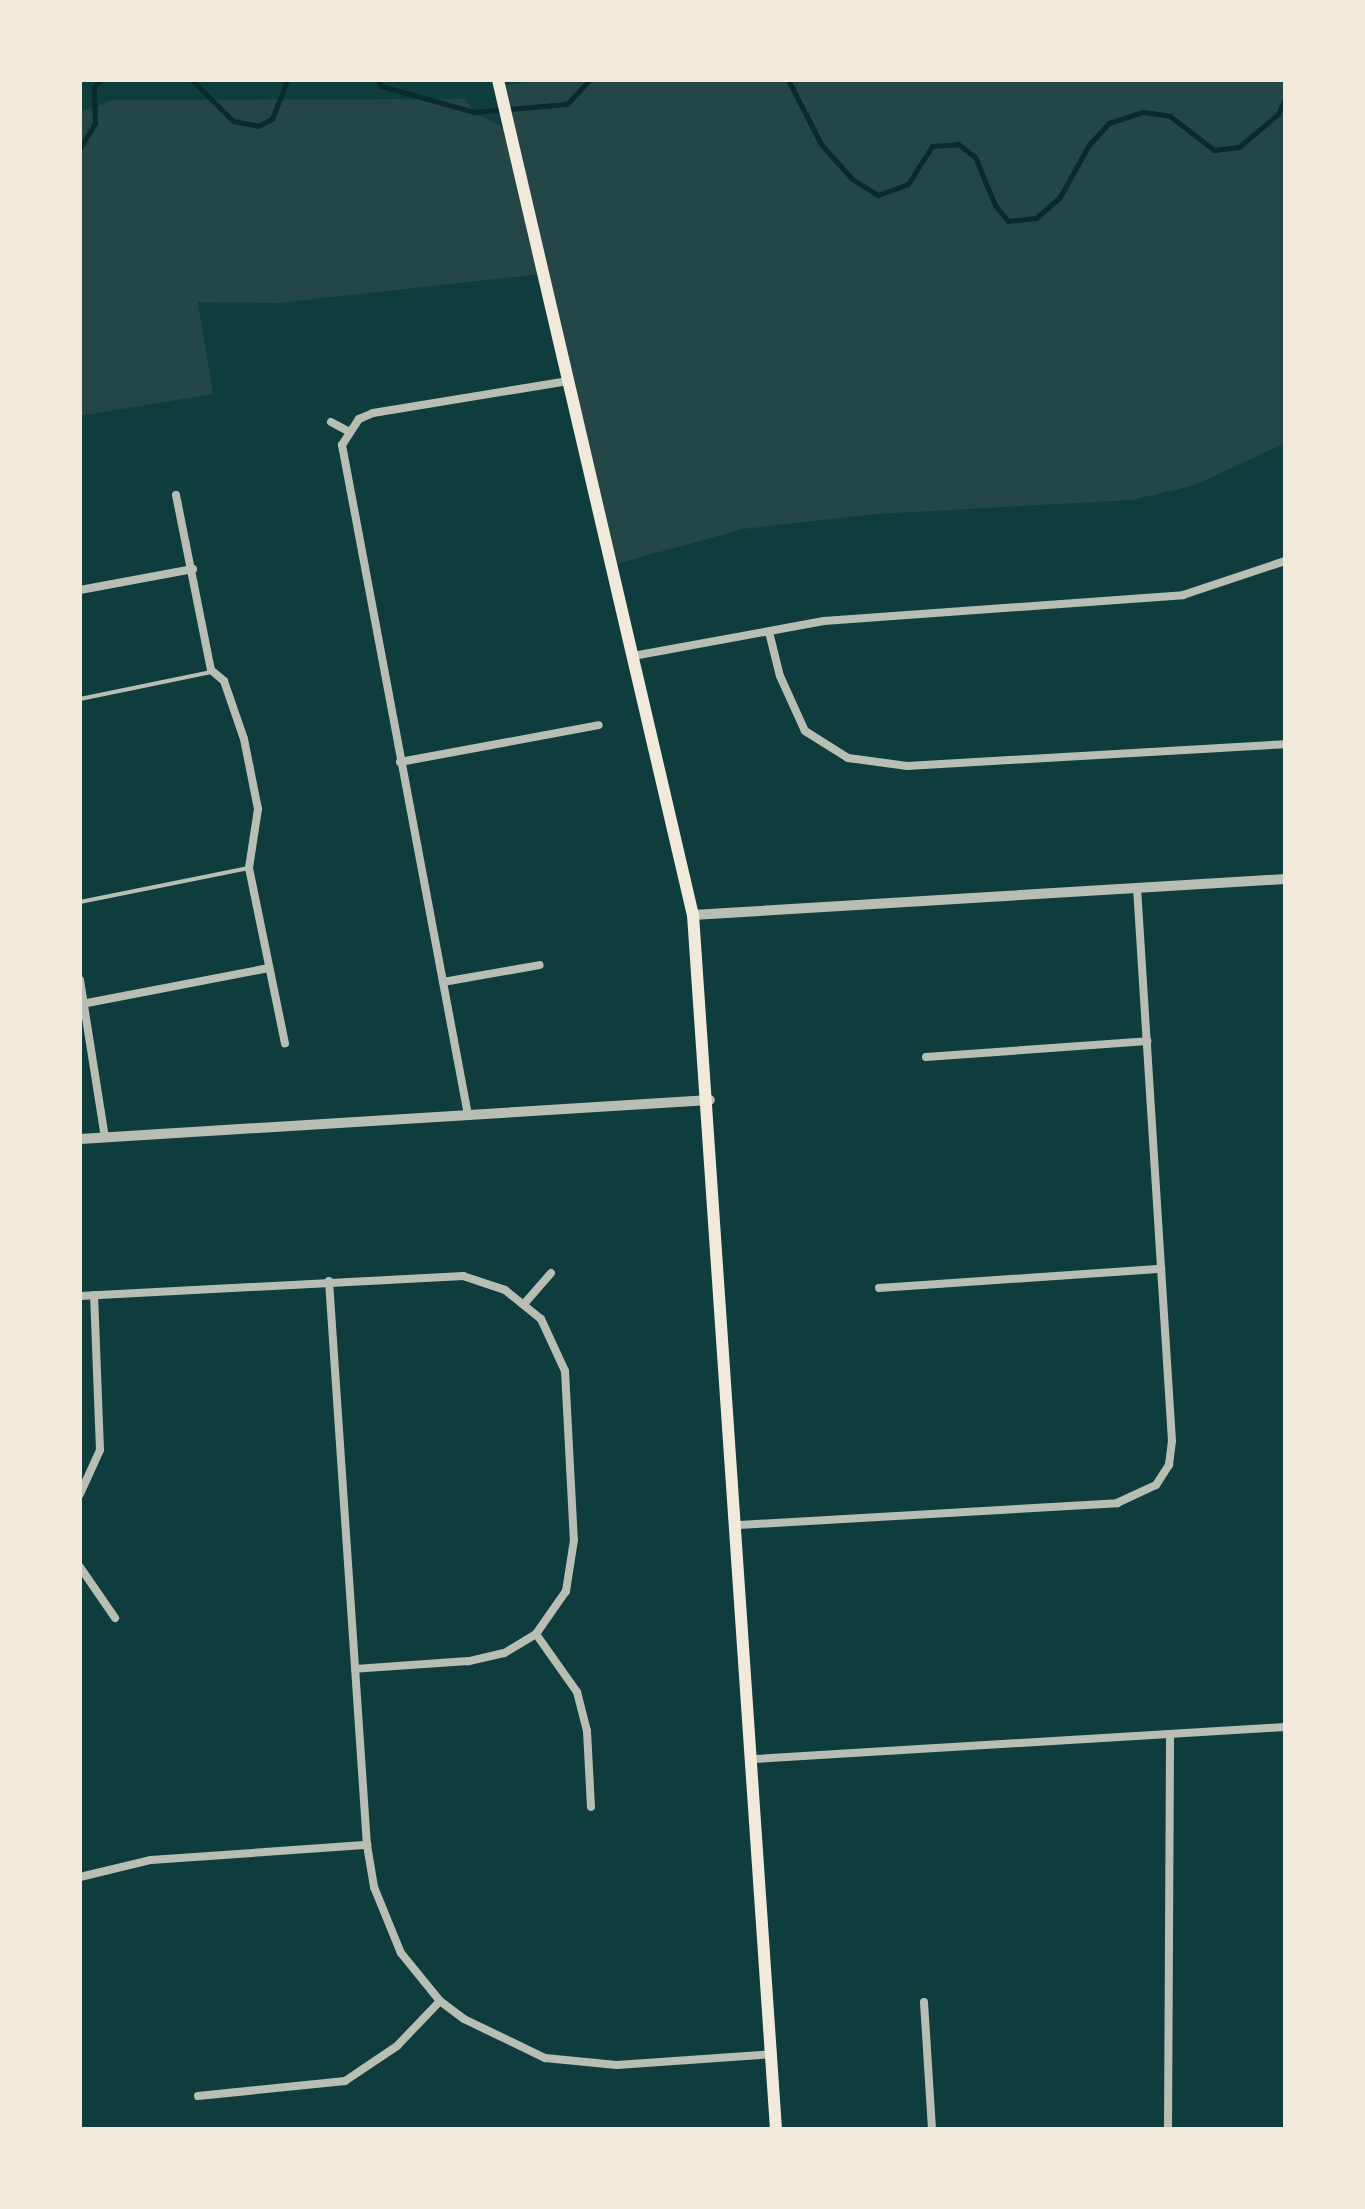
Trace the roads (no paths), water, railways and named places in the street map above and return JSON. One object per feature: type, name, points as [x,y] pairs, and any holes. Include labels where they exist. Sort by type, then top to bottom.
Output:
[{"type":"main road","points":[[498,80],[693,915],[710,1100],[776,2129]]},
{"type":"street","points":[[468,1115],[342,460],[348,431],[373,413],[568,381]]},
{"type":"street","points":[[331,422],[348,431]]},
{"type":"street","points":[[176,495],[212,671],[224,681],[239,725],[258,809],[249,868],[285,1043]]},
{"type":"street","points":[[633,656],[824,621],[1183,595],[1285,561]]},
{"type":"street","points":[[80,590],[193,569]]},
{"type":"street","points":[[769,632],[780,676],[805,731],[848,758],[907,766],[1285,744]]},
{"type":"street","points":[[400,762],[599,725]]},
{"type":"street","points":[[693,915],[1285,879]]},
{"type":"street","points":[[739,1525],[1117,1503],[1156,1485],[1169,1465],[1172,1441],[1137,888]]},
{"type":"street","points":[[443,982],[540,965]]},
{"type":"street","points":[[87,1003],[269,968]]},
{"type":"street","points":[[80,980],[87,1003],[105,1137]]},
{"type":"street","points":[[926,1057],[1147,1041]]},
{"type":"street","points":[[80,1139],[710,1100]]},
{"type":"street","points":[[879,1288],[1161,1269]]},
{"type":"street","points":[[524,1304],[551,1273]]},
{"type":"street","points":[[80,1296],[463,1276],[485,1280],[524,1304],[541,1319],[565,1371],[574,1540],[566,1591],[536,1634],[504,1653],[468,1661],[355,1669]]},
{"type":"street","points":[[329,1281],[367,1845],[388,1930],[440,2001],[522,2051],[569,2064],[773,2054]]},
{"type":"street","points":[[80,1494],[100,1450],[94,1295]]},
{"type":"street","points":[[80,1567],[115,1618]]},
{"type":"street","points":[[536,1634],[567,1672],[580,1701],[591,1807]]},
{"type":"street","points":[[754,1759],[1285,1727]]},
{"type":"street","points":[[1168,2129],[1170,1734]]},
{"type":"street","points":[[80,1877],[151,1860],[367,1845]]},
{"type":"street","points":[[198,2096],[345,2081],[397,2046],[440,2001]]},
{"type":"street","points":[[924,2002],[932,2129]]},
{"type":"lane","points":[[80,699],[212,671]]},
{"type":"lane","points":[[80,902],[249,868]]},
{"type":"waterway","points":[[80,148],[95,123],[94,87],[101,80]]},
{"type":"waterway","points":[[192,80],[233,121],[258,126],[272,119],[287,80]]},
{"type":"waterway","points":[[378,80],[381,86],[474,112],[567,104],[589,80]]},
{"type":"waterway","points":[[788,80],[821,144],[852,179],[878,195],[908,184],[932,146],[958,144],[975,157],[995,205],[1008,221],[1036,218],[1060,197],[1088,146],[1109,123],[1143,112],[1170,116],[1214,150],[1239,147],[1278,114],[1285,99]]}]
